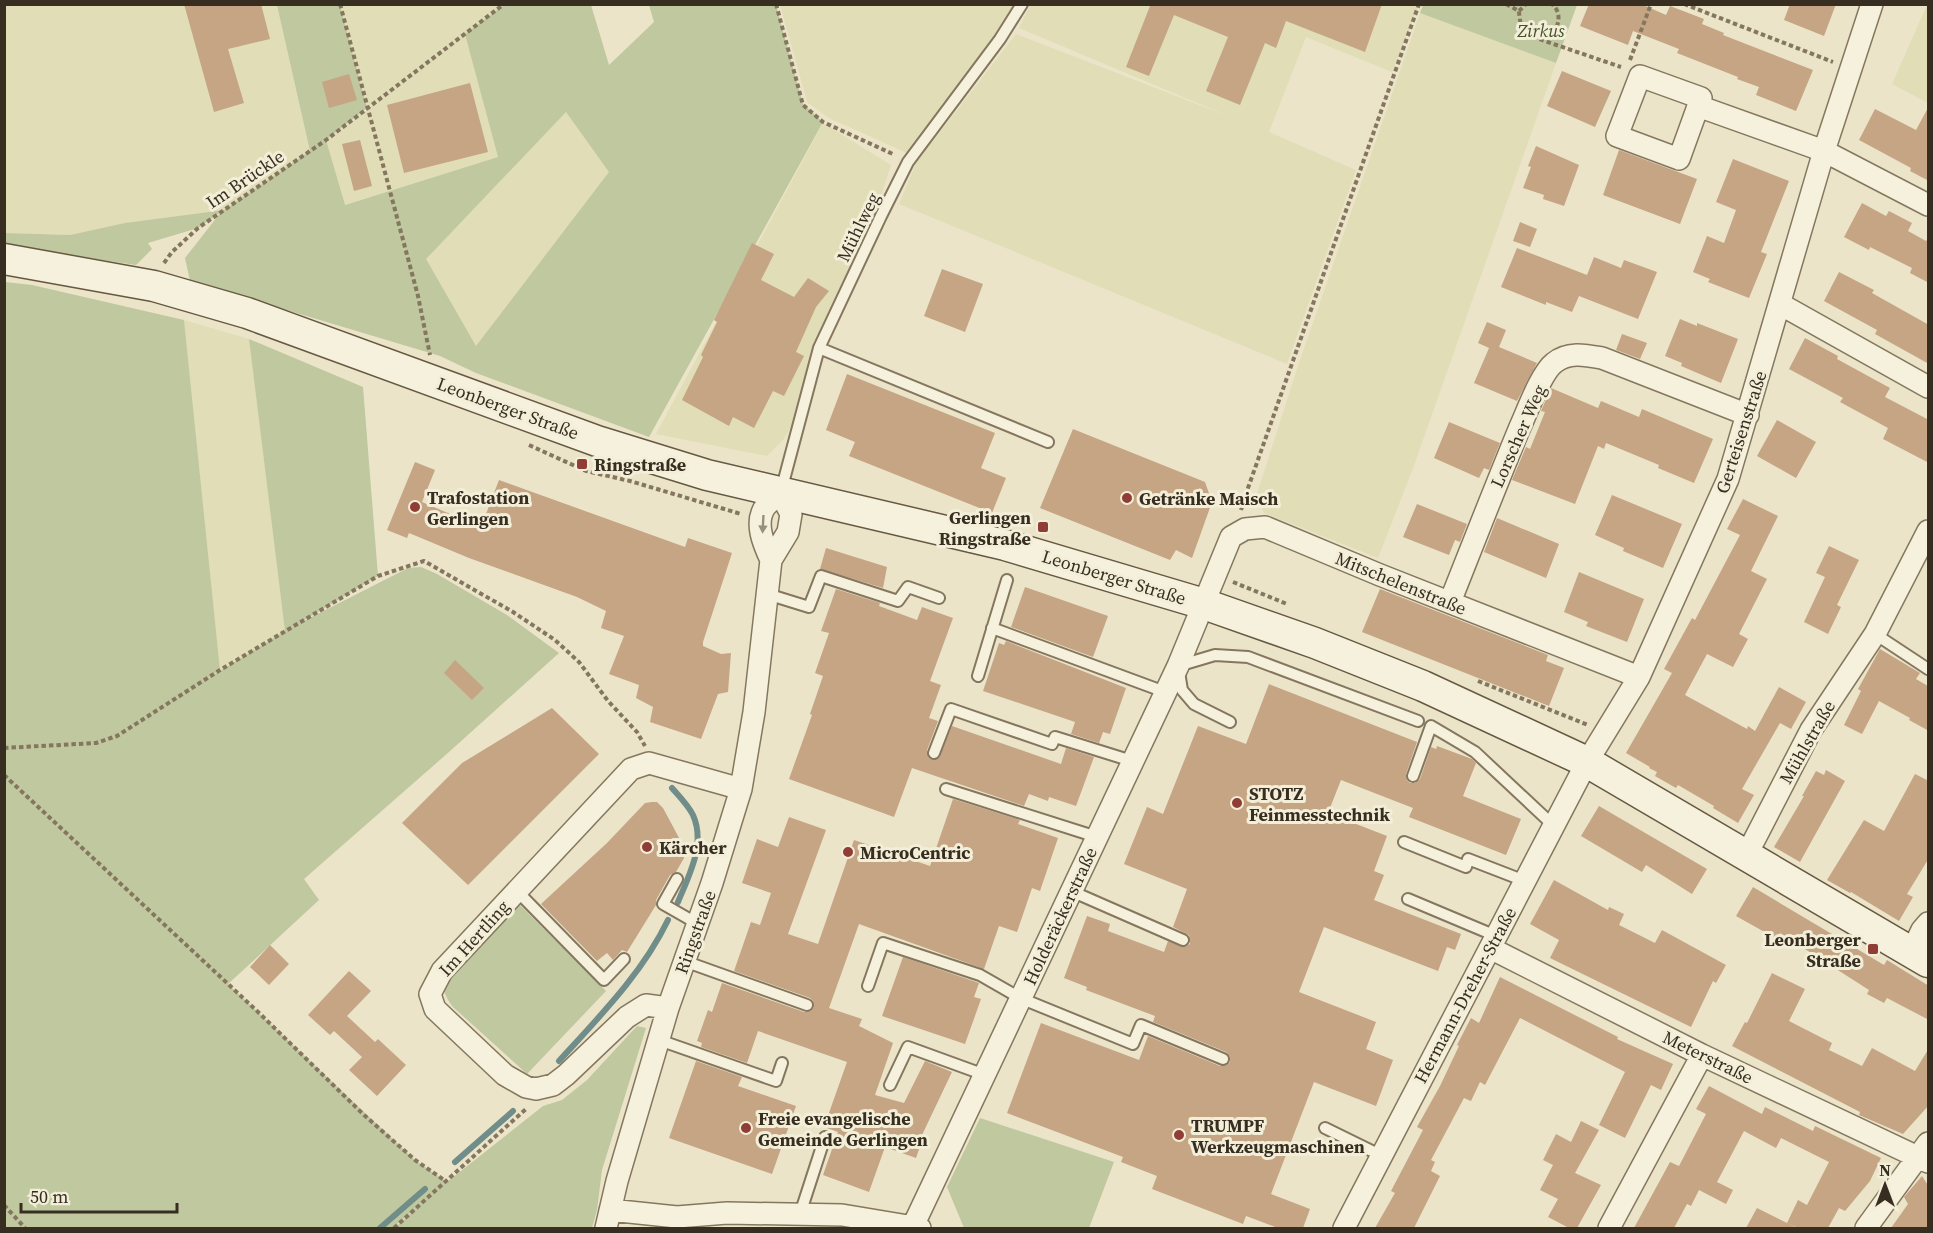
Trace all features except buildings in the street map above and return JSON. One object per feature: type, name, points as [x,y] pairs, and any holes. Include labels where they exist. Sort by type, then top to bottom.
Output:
[{"type":"main road","name":"Leonberger Straße","points":[[4,259],[154,286],[247,313],[597,441],[707,475],[1005,545],[1204,604],[1315,644],[1423,686],[1587,762],[1920,957]]},
{"type":"street","name":"Gerteisenstraße","points":[[1587,762],[1639,677],[1728,479],[1824,151],[1872,4]]},
{"type":"street","points":[[1698,106],[1824,151],[1929,205]]},
{"type":"street","points":[[1780,304],[1929,387]]},
{"type":"street","name":"Lorscher Weg","points":[[1450,602],[1534,394],[1553,363],[1569,355],[1602,358],[1748,415]]},
{"type":"street","points":[[761,522],[765,508],[780,493]]},
{"type":"street","name":"Ringstraße","points":[[608,1219],[658,1040],[741,789],[757,691],[771,560],[788,532],[791,514],[780,493]]},
{"type":"street","name":"Ringstraße","points":[[761,522],[763,542],[771,560]]},
{"type":"street","name":"Mitschelenstraße","points":[[1204,604],[1231,537],[1245,529],[1265,526],[1380,575],[1639,677]]},
{"type":"street","name":"Mühlstraße","points":[[1747,854],[1811,730],[1875,634],[1929,531]]},
{"type":"street","name":"Holderäckerstraße","points":[[916,1227],[1020,998],[1178,666],[1204,604]]},
{"type":"street","name":"Hermann-Dreher-Straße","points":[[1344,1228],[1587,762]]},
{"type":"street","points":[[649,763],[741,789]]},
{"type":"street","name":"Im Hertling","points":[[536,1089],[526,1087],[505,1076],[435,1009],[430,994],[442,971],[631,769],[649,763]]},
{"type":"street","points":[[1920,957],[1922,930],[1929,923]]},
{"type":"street","name":"Meterstraße","points":[[1493,942],[1702,1055],[1925,1154]]},
{"type":"street","points":[[536,1089],[553,1085],[566,1076],[627,1017],[646,1005],[668,1008]]},
{"type":"street","points":[[1609,1228],[1702,1055]]},
{"type":"street","points":[[1866,1228],[1925,1154]]},
{"type":"street","points":[[608,1219],[727,1214],[842,1215],[916,1227]]},
{"type":"lane","name":"Mühlweg","points":[[780,493],[819,348],[881,216],[909,162],[1000,39],[1022,4]]},
{"type":"lane","points":[[819,348],[1048,442]]},
{"type":"lane","points":[[767,594],[809,607],[820,576],[898,601],[908,587],[939,598]]},
{"type":"lane","points":[[978,676],[1007,580]]},
{"type":"lane","points":[[992,628],[1165,692]]},
{"type":"lane","points":[[1875,634],[1929,669]]},
{"type":"lane","points":[[1230,722],[1194,704],[1182,690],[1178,666],[1215,655],[1248,657],[1418,721]]},
{"type":"lane","points":[[934,753],[951,709],[1052,744],[1055,736],[1132,761]]},
{"type":"lane","points":[[1413,776],[1431,726],[1475,752],[1554,826]]},
{"type":"lane","points":[[946,789],[1096,837]]},
{"type":"lane","points":[[1404,842],[1466,867],[1468,859],[1525,881]]},
{"type":"lane","points":[[677,879],[663,904],[698,924]]},
{"type":"lane","points":[[517,891],[604,980],[624,959]]},
{"type":"lane","points":[[1071,891],[1183,940]]},
{"type":"lane","points":[[1408,899],[1493,942]]},
{"type":"lane","points":[[868,986],[883,943],[980,975],[1020,998],[1133,1044],[1141,1025],[1223,1059]]},
{"type":"lane","points":[[684,961],[807,1005]]},
{"type":"lane","points":[[658,1040],[776,1081],[782,1063]]},
{"type":"lane","points":[[890,1085],[908,1047],[985,1075]]},
{"type":"lane","points":[[1325,1128],[1382,1156]]},
{"type":"lane","points":[[800,1214],[825,1137]]},
{"type":"path","points":[[340,4],[418,296],[430,353],[427,378]]},
{"type":"path","name":"Im Brückle","points":[[154,286],[161,268],[172,252],[198,228],[310,151],[504,4]]},
{"type":"path","points":[[776,4],[803,105],[823,122],[909,162]]},
{"type":"path","points":[[1241,513],[1419,4]]},
{"type":"path","points":[[1506,4],[1519,10]]},
{"type":"path","points":[[1519,10],[1526,4]]},
{"type":"path","points":[[1536,38],[1553,35],[1559,18],[1552,4]]},
{"type":"path","points":[[1519,10],[1520,25],[1525,32],[1536,38],[1626,69],[1651,4]]},
{"type":"path","points":[[1684,4],[1851,69]]},
{"type":"path","points":[[524,443],[586,471],[630,481],[761,522]]},
{"type":"path","points":[[4,748],[96,743],[117,736],[220,670],[378,576],[424,561],[513,612],[555,640],[579,662],[608,701],[644,741],[649,763]]},
{"type":"path","points":[[4,775],[257,1011],[364,1115],[415,1160],[447,1182]]},
{"type":"path","points":[[394,1228],[526,1109],[536,1089]]},
{"type":"path","points":[[4,1205],[25,1228]]},
{"type":"shaded area","points":[[5,5],[277,5],[310,151],[224,210],[125,223],[70,235],[5,233]]},
{"type":"shaded area","points":[[340,5],[504,5],[466,35],[498,157],[344,205],[326,140],[386,95],[367,108]]},
{"type":"shaded area","points":[[780,5],[1018,5],[907,153],[829,118],[807,102]]},
{"type":"shaded area","points":[[1030,5],[1419,5],[1392,72],[1306,37],[1269,132],[1356,170],[1287,364],[899,204],[916,163],[1016,34],[1233,118],[1019,28]]},
{"type":"shaded area","points":[[1928,5],[1928,103],[1892,84]]},
{"type":"shaded area","points":[[1420,13],[1556,63],[1412,471],[1378,558],[1264,513],[1256,497],[1297,369]]},
{"type":"shaded area","points":[[566,112],[610,172],[476,346],[425,259]]},
{"type":"shaded area","points":[[823,123],[891,165],[877,208],[819,348],[804,407],[783,440],[767,456],[656,434]]},
{"type":"shaded area","points":[[184,320],[249,339],[285,631],[220,670]]},
{"type":"green space","name":"Zirkus","points":[[1423,4],[1577,5],[1556,63],[1420,13]]},
{"type":"green space","points":[[277,5],[340,5],[367,108],[326,140],[345,205],[498,157],[465,34],[504,5],[591,5],[609,65],[654,22],[649,5],[776,5],[803,104],[823,122],[649,437],[476,373],[440,356],[190,281],[185,258],[221,212],[198,228],[148,243],[152,249],[136,265],[5,246],[4,233],[70,235],[125,223],[224,210],[310,151]],"holes":[[[566,112],[609,172],[476,346],[426,259]]]},
{"type":"green space","points":[[5,282],[32,285],[184,320],[220,670],[200,683],[285,631],[249,339],[363,387],[378,576],[298,624],[408,568],[421,567],[507,615],[559,653],[304,879],[319,900],[228,984],[415,1160],[447,1182],[543,1106],[562,1100],[587,1080],[637,1026],[646,1028],[602,1170],[597,1210],[592,1228],[394,1228],[418,1207],[392,1228],[5,1228]]},
{"type":"green space","points":[[520,905],[606,991],[527,1074],[453,1007],[444,987],[447,974]]},
{"type":"green space","points":[[980,1118],[1114,1162],[1089,1228],[964,1228],[947,1187]]},
{"type":"waterway","points":[[672,788],[693,815],[698,837],[691,870],[678,902]]},
{"type":"waterway","points":[[559,1061],[633,977],[668,920]]},
{"type":"waterway","points":[[455,1162],[513,1111]]},
{"type":"waterway","points":[[380,1228],[425,1189]]},
{"type":"place","name":"Ringstraße","points":[[582,464]]},
{"type":"place","name":"Getränke Maisch","points":[[1127,498]]},
{"type":"place","name":"Trafostation Gerlingen","points":[[415,507]]},
{"type":"place","name":"Gerlingen Ringstraße","points":[[1043,527]]},
{"type":"place","name":"STOTZ Feinmesstechnik","points":[[1237,803]]},
{"type":"place","name":"Kärcher","points":[[647,847]]},
{"type":"place","name":"MicroCentric","points":[[848,852]]},
{"type":"place","name":"Leonberger Straße","points":[[1873,949]]},
{"type":"place","name":"Freie evangelische Gemeinde Gerlingen","points":[[746,1128]]},
{"type":"place","name":"TRUMPF Werkzeugmaschinen","points":[[1179,1135]]}]
